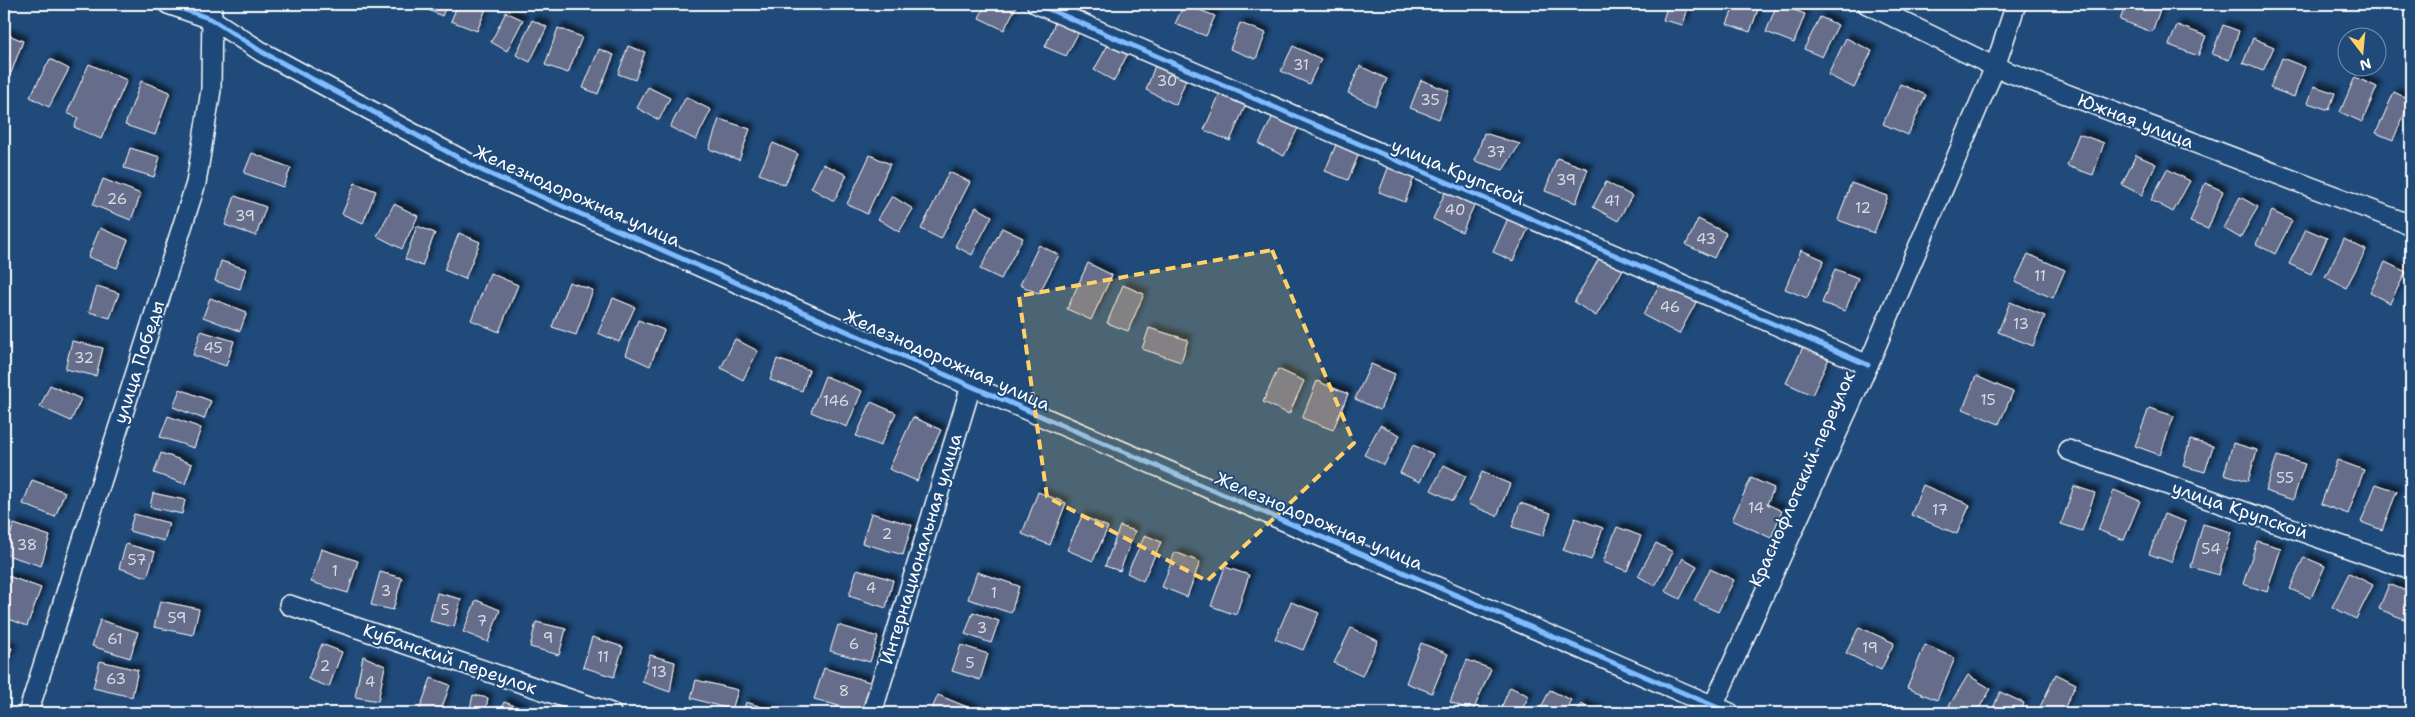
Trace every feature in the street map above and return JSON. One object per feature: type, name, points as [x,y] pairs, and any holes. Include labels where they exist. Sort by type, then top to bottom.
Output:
[{"type":"street","name":"Железнодорожная улица","points":[[168,4],[212,11],[262,52],[483,171],[1718,711]]},
{"type":"street","name":"улица Крупской","points":[[1037,4],[1868,365]]},
{"type":"street","name":"Южная улица","points":[[1867,4],[1995,67],[2411,225]]},
{"type":"street","name":"Краснофлотский переулок","points":[[1718,711],[1995,67],[2016,4]]},
{"type":"street","name":"улица Победы","points":[[28,713],[196,183],[211,90],[212,11]]},
{"type":"street","name":"Интернациональная улица","points":[[872,713],[971,386]]},
{"type":"street","name":"улица Крупской","points":[[2068,450],[2411,570]]},
{"type":"street","name":"Кубанский переулок","points":[[288,605],[611,713]]},
{"type":"highlighted area","points":[[1272,250],[1354,443],[1207,581],[1047,497],[1019,296]]},
{"type":"building","points":[[428,4],[447,4],[442,16],[426,9]]},
{"type":"building","points":[[458,4],[488,4],[477,31],[451,21]]},
{"type":"building","points":[[986,4],[1017,5],[1004,30],[979,18]]},
{"type":"building","points":[[1132,4],[1158,4],[1155,12]]},
{"type":"building","points":[[1184,4],[1215,16],[1206,36],[1175,24]]},
{"type":"building","points":[[1668,4],[1689,4],[1683,25],[1663,20]]},
{"type":"building","points":[[1735,4],[1760,4],[1750,32],[1727,24]]},
{"type":"building","points":[[1777,4],[1805,14],[1794,43],[1766,32]]},
{"type":"building","points":[[2126,4],[2162,4],[2152,32],[2120,20]]},
{"type":"building","points":[[506,12],[523,20],[507,51],[491,42]]},
{"type":"building","points":[[1820,17],[1838,25],[1822,57],[1804,49]]},
{"type":"building","points":[[1057,18],[1080,30],[1066,56],[1045,47]]},
{"type":"building","points":[[532,20],[547,27],[530,62],[516,55]]},
{"type":"building","points":[[1240,23],[1266,33],[1256,59],[1230,49]]},
{"type":"building","points":[[2177,25],[2206,36],[2198,56],[2169,45]]},
{"type":"building","points":[[2223,25],[2239,31],[2229,60],[2212,54]]},
{"type":"building","points":[[558,28],[582,37],[568,73],[545,65]]},
{"type":"building","points":[[4,33],[23,41],[11,73],[4,70]]},
{"type":"building","points":[[1846,38],[1872,51],[1854,88],[1828,75]]},
{"type":"building","points":[[2253,38],[2274,47],[2263,71],[2243,63]]},
{"type":"building","points":[[1109,43],[1128,53],[1114,81],[1094,70]]},
{"type":"building","points":[[628,46],[645,52],[635,80],[618,74]]},
{"type":"building","points":[[1293,46],[1321,59],[1309,84],[1281,71]]},
{"type":"building","points":[[599,49],[614,55],[598,94],[583,88]]},
{"type":"building","points":[[2282,58],[2305,67],[2294,97],[2270,88]]},
{"type":"building","points":[[50,59],[69,69],[49,107],[30,97]]},
{"type":"building","points":[[1157,60],[1189,72],[1176,105],[1146,90]]},
{"type":"building","points":[[89,64],[127,80],[101,139],[74,127],[78,118],[67,113]]},
{"type":"building","points":[[1360,66],[1387,79],[1375,106],[1348,93]]},
{"type":"building","points":[[2355,78],[2377,87],[2362,122],[2340,112]]},
{"type":"building","points":[[1421,80],[1449,91],[1439,119],[1410,108]]},
{"type":"building","points":[[141,81],[170,92],[155,135],[125,125]]},
{"type":"building","points":[[1900,84],[1926,95],[1908,135],[1883,124]]},
{"type":"building","points":[[2314,86],[2335,93],[2329,110],[2308,103]]},
{"type":"building","points":[[648,87],[670,98],[659,120],[637,108]]},
{"type":"building","points":[[1221,91],[1247,102],[1230,141],[1204,130]]},
{"type":"building","points":[[2394,92],[2411,100],[2393,140],[2376,133]]},
{"type":"building","points":[[686,97],[711,110],[696,140],[670,127]]},
{"type":"building","points":[[1274,114],[1299,126],[1284,156],[1259,144]]},
{"type":"building","points":[[719,119],[750,129],[739,160],[709,149]]},
{"type":"building","points":[[1484,133],[1520,144],[1503,170],[1475,161]]},
{"type":"building","points":[[2079,134],[2104,143],[2093,175],[2067,166]]},
{"type":"building","points":[[1340,135],[1363,144],[1348,180],[1325,171]]},
{"type":"building","points":[[773,143],[798,154],[785,185],[759,174]]},
{"type":"building","points":[[130,148],[160,157],[154,177],[124,168]]},
{"type":"building","points":[[252,153],[291,168],[283,187],[244,173]]},
{"type":"building","points":[[870,155],[890,164],[867,214],[847,204]]},
{"type":"building","points":[[2136,155],[2156,164],[2142,195],[2122,185]]},
{"type":"building","points":[[1557,158],[1588,169],[1576,203],[1545,191]]},
{"type":"building","points":[[1390,163],[1416,172],[1405,202],[1379,192]]},
{"type":"building","points":[[823,164],[847,175],[834,201],[811,188]]},
{"type":"building","points":[[2167,169],[2190,181],[2173,212],[2151,200]]},
{"type":"building","points":[[949,172],[970,182],[941,239],[921,229]]},
{"type":"building","points":[[103,179],[141,194],[131,220],[93,205]]},
{"type":"building","points":[[1606,182],[1632,196],[1618,221],[1593,207]]},
{"type":"building","points":[[355,183],[376,191],[363,223],[342,214]]},
{"type":"building","points":[[1851,183],[1888,196],[1874,233],[1838,220]]},
{"type":"building","points":[[2205,183],[2223,191],[2208,229],[2190,222]]},
{"type":"building","points":[[1447,188],[1476,201],[1462,232],[1433,219]]},
{"type":"building","points":[[235,196],[266,207],[256,236],[225,225]]},
{"type":"building","points":[[892,196],[913,209],[899,232],[878,219]]},
{"type":"building","points":[[2240,197],[2258,207],[2240,238],[2223,228]]},
{"type":"building","points":[[394,204],[418,216],[402,249],[377,236]]},
{"type":"building","points":[[976,207],[992,216],[972,255],[955,246]]},
{"type":"building","points":[[2272,211],[2292,221],[2275,254],[2256,244]]},
{"type":"building","points":[[1509,216],[1530,225],[1513,261],[1493,252]]},
{"type":"building","points":[[1698,219],[1726,233],[1714,258],[1686,245]]},
{"type":"building","points":[[417,226],[435,233],[422,266],[405,259]]},
{"type":"building","points":[[100,228],[128,240],[117,268],[88,257]]},
{"type":"building","points":[[1002,228],[1023,238],[1001,279],[980,269]]},
{"type":"building","points":[[2306,229],[2327,238],[2311,274],[2289,264]]},
{"type":"building","points":[[459,233],[480,242],[465,279],[444,270]]},
{"type":"building","points":[[2344,239],[2366,250],[2346,288],[2325,277]]},
{"type":"building","points":[[1039,245],[1059,255],[1039,294],[1020,285]]},
{"type":"building","points":[[1801,250],[1824,260],[1807,298],[1785,289]]},
{"type":"building","points":[[2028,254],[2065,270],[2053,298],[2015,282]]},
{"type":"building","points":[[1601,255],[1624,268],[1596,316],[1574,302]]},
{"type":"building","points":[[221,261],[246,269],[240,289],[215,281]]},
{"type":"building","points":[[2385,262],[2406,272],[2390,303],[2370,293]]},
{"type":"building","points":[[1088,263],[1112,275],[1091,320],[1067,309]]},
{"type":"building","points":[[1835,269],[1858,278],[1845,311],[1822,303]]},
{"type":"building","points":[[490,273],[518,285],[499,332],[471,320]]},
{"type":"building","points":[[1662,280],[1698,299],[1679,334],[1643,315]]},
{"type":"building","points":[[569,282],[593,290],[576,335],[552,327]]},
{"type":"building","points":[[1123,285],[1144,294],[1128,331],[1107,323]]},
{"type":"building","points":[[97,286],[119,293],[110,318],[89,312]]},
{"type":"building","points":[[2411,291],[2411,309],[2405,306]]},
{"type":"building","points":[[210,298],[247,312],[240,331],[203,317]]},
{"type":"building","points":[[613,298],[635,307],[619,342],[598,333]]},
{"type":"building","points":[[2010,302],[2045,316],[2033,346],[1998,332]]},
{"type":"building","points":[[638,320],[664,330],[650,366],[626,355]]},
{"type":"building","points":[[1149,328],[1188,340],[1181,362],[1142,349]]},
{"type":"building","points":[[201,331],[234,341],[226,366],[193,355]]},
{"type":"building","points":[[735,339],[758,351],[743,380],[721,368]]},
{"type":"building","points":[[72,341],[103,348],[96,376],[65,369]]},
{"type":"building","points":[[1803,347],[1829,359],[1812,395],[1786,383]]},
{"type":"building","points":[[777,359],[809,370],[802,391],[770,380]]},
{"type":"building","points":[[1371,364],[1395,374],[1380,410],[1355,399]]},
{"type":"building","points":[[1278,369],[1304,381],[1289,414],[1263,402]]},
{"type":"building","points":[[825,376],[862,391],[847,427],[811,412]]},
{"type":"building","points":[[1976,376],[2013,392],[1999,424],[1963,409]]},
{"type":"building","points":[[1317,381],[1348,394],[1333,430],[1302,418]]},
{"type":"building","points":[[50,385],[81,399],[71,421],[40,407]]},
{"type":"building","points":[[180,389],[211,401],[204,419],[173,407]]},
{"type":"building","points":[[871,402],[896,413],[880,446],[856,436]]},
{"type":"building","points":[[2149,408],[2174,416],[2160,455],[2135,446]]},
{"type":"building","points":[[168,416],[201,428],[194,448],[160,437]]},
{"type":"building","points":[[913,417],[941,430],[917,481],[889,469]]},
{"type":"building","points":[[1380,425],[1400,435],[1384,465],[1364,455]]},
{"type":"building","points":[[2190,440],[2213,446],[2205,472],[2183,466]]},
{"type":"building","points":[[2233,443],[2257,450],[2248,481],[2224,474]]},
{"type":"building","points":[[1413,445],[1433,454],[1420,482],[1400,473]]},
{"type":"building","points":[[161,453],[192,464],[185,484],[154,473]]},
{"type":"building","points":[[2277,456],[2305,464],[2293,500],[2265,491]]},
{"type":"building","points":[[2337,460],[2364,470],[2348,514],[2321,504]]},
{"type":"building","points":[[1444,465],[1466,476],[1453,501],[1431,490]]},
{"type":"building","points":[[1482,472],[1510,484],[1497,516],[1468,504]]},
{"type":"building","points":[[1751,478],[1774,488],[1767,504],[1782,511],[1771,538],[1732,520]]},
{"type":"building","points":[[32,480],[65,492],[55,517],[23,504]]},
{"type":"building","points":[[2376,484],[2397,491],[2382,530],[2361,522]]},
{"type":"building","points":[[1923,485],[1970,505],[1957,534],[1911,515]]},
{"type":"building","points":[[2074,486],[2095,493],[2082,531],[2061,524]]},
{"type":"building","points":[[2114,490],[2140,501],[2124,540],[2098,530]]},
{"type":"building","points":[[1038,492],[1066,503],[1050,545],[1022,534]]},
{"type":"building","points":[[153,493],[185,500],[182,514],[150,507]]},
{"type":"building","points":[[1520,503],[1551,513],[1543,536],[1512,527]]},
{"type":"building","points":[[871,513],[912,525],[903,555],[862,543]]},
{"type":"building","points":[[134,514],[169,523],[164,541],[129,531]]},
{"type":"building","points":[[2164,514],[2186,522],[2171,562],[2149,554]]},
{"type":"building","points":[[1082,516],[1108,527],[1093,561],[1067,550]]},
{"type":"building","points":[[1575,518],[1603,528],[1591,560],[1563,550]]},
{"type":"building","points":[[2411,522],[2411,540],[2407,539]]},
{"type":"building","points":[[14,524],[50,536],[41,566],[4,554]]},
{"type":"building","points":[[2203,524],[2231,532],[2219,575],[2191,567]]},
{"type":"building","points":[[1120,526],[1135,531],[1120,571],[1105,566]]},
{"type":"building","points":[[1617,527],[1641,536],[1627,571],[1603,562]]},
{"type":"building","points":[[1145,535],[1161,542],[1143,581],[1127,573]]},
{"type":"building","points":[[2257,541],[2281,548],[2267,592],[2243,584]]},
{"type":"building","points":[[1656,543],[1673,552],[1655,586],[1638,576]]},
{"type":"building","points":[[126,544],[155,552],[147,577],[119,568]]},
{"type":"building","points":[[321,549],[358,561],[348,593],[311,582]]},
{"type":"building","points":[[1175,552],[1200,562],[1187,597],[1162,587]]},
{"type":"building","points":[[2304,557],[2325,566],[2311,598],[2290,589]]},
{"type":"building","points":[[1683,558],[1697,566],[1680,599],[1665,591]]},
{"type":"building","points":[[1225,567],[1249,575],[1236,615],[1211,606]]},
{"type":"building","points":[[857,569],[893,580],[886,608],[849,596]]},
{"type":"building","points":[[1710,569],[1734,580],[1718,612],[1694,601]]},
{"type":"building","points":[[380,572],[402,578],[393,610],[371,605]]},
{"type":"building","points":[[977,572],[1019,586],[1011,613],[968,599]]},
{"type":"building","points":[[2349,573],[2373,585],[2356,619],[2332,607]]},
{"type":"building","points":[[8,576],[41,588],[27,626],[4,617],[4,588]]},
{"type":"building","points":[[2389,584],[2411,593],[2409,621],[2379,609]]},
{"type":"building","points":[[437,593],[461,599],[454,627],[430,621]]},
{"type":"building","points":[[476,600],[500,610],[488,642],[463,632]]},
{"type":"building","points":[[160,601],[199,609],[193,635],[154,627]]},
{"type":"building","points":[[1291,602],[1319,613],[1303,650],[1275,639]]},
{"type":"building","points":[[973,612],[999,621],[991,643],[965,634]]},
{"type":"building","points":[[100,620],[138,632],[130,658],[92,646]]},
{"type":"building","points":[[536,622],[566,629],[559,655],[530,647]]},
{"type":"building","points":[[838,625],[878,637],[870,662],[830,651]]},
{"type":"building","points":[[1859,627],[1894,643],[1881,670],[1846,653]]},
{"type":"building","points":[[1351,628],[1378,641],[1362,676],[1334,663]]},
{"type":"building","points":[[592,637],[623,647],[614,677],[583,667]]},
{"type":"building","points":[[1421,643],[1448,654],[1432,693],[1406,683]]},
{"type":"building","points":[[322,644],[342,652],[329,687],[308,679]]},
{"type":"building","points":[[4,645],[12,648],[4,668]]},
{"type":"building","points":[[961,645],[988,654],[980,680],[952,671]]},
{"type":"building","points":[[1925,645],[1955,658],[1937,700],[1907,688]]},
{"type":"building","points":[[650,655],[675,662],[670,692],[642,682]]},
{"type":"building","points":[[363,656],[385,666],[378,701],[355,697]]},
{"type":"building","points":[[1467,660],[1491,669],[1473,711],[1450,702]]},
{"type":"building","points":[[100,661],[138,670],[132,697],[93,688]]},
{"type":"building","points":[[824,668],[873,683],[864,713],[814,699]]},
{"type":"building","points":[[2056,674],[2076,684],[2062,713],[2037,713]]},
{"type":"building","points":[[1968,675],[1991,689],[1976,713],[1962,713],[1949,706]]},
{"type":"building","points":[[431,678],[450,685],[440,713],[419,711]]},
{"type":"building","points":[[696,680],[738,690],[732,710],[691,698]]},
{"type":"building","points":[[1510,687],[1529,696],[1520,713],[1499,713]]},
{"type":"building","points":[[1550,690],[1571,700],[1564,713],[1538,713]]},
{"type":"building","points":[[2000,692],[2024,703],[2020,713],[1991,713]]},
{"type":"building","points":[[473,695],[488,698],[485,713],[469,713]]},
{"type":"building","points":[[938,695],[982,713],[930,713]]},
{"type":"building","points":[[504,702],[524,709],[523,713],[500,713]]},
{"type":"building","points":[[746,702],[781,713],[743,713]]},
{"type":"building","points":[[1581,704],[1602,713],[1577,713]]},
{"type":"building","points":[[82,709],[96,713],[80,713]]},
{"type":"cycle path","points":[[168,4],[211,19],[262,52],[483,171],[971,386],[1730,713]]},
{"type":"cycle path","points":[[1037,4],[1868,365]]}]
